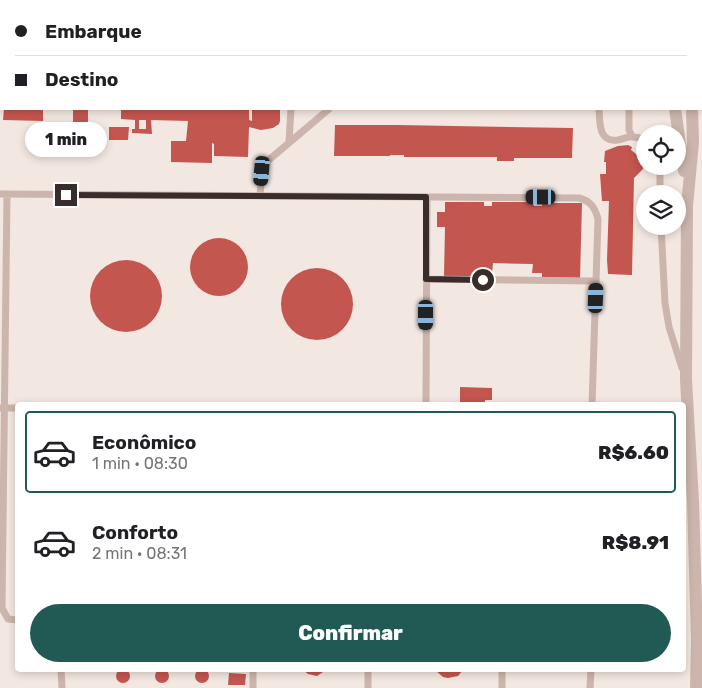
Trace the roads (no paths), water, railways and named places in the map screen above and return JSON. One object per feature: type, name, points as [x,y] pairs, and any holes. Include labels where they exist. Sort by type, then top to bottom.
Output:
[{"type":"street","points":[[675,110],[687,206]]},
{"type":"street","points":[[692,110],[693,142],[687,206],[686,380],[694,511],[697,640],[696,688]]},
{"type":"lane","points":[[289,142],[291,110]]},
{"type":"lane","points":[[260,196],[264,164],[328,110]]},
{"type":"lane","points":[[599,110],[600,128],[603,135],[608,139],[616,140],[632,136],[636,137]]},
{"type":"lane","points":[[630,110],[629,130],[632,136]]},
{"type":"lane","points":[[15,620],[8,619],[2,608],[4,194],[579,198],[587,200],[595,210],[598,219],[592,402]]},
{"type":"lane","points":[[426,197],[426,402]]},
{"type":"lane","points":[[662,235],[665,303],[669,327],[686,380]]},
{"type":"lane","points":[[426,279],[596,281]]},
{"type":"lane","points":[[2,408],[15,408]]},
{"type":"lane","points":[[61,672],[62,688]]},
{"type":"lane","points":[[253,672],[253,688]]},
{"type":"lane","points":[[368,672],[368,688]]},
{"type":"lane","points":[[502,672],[502,688]]},
{"type":"lane","points":[[590,672],[590,688]]}]
